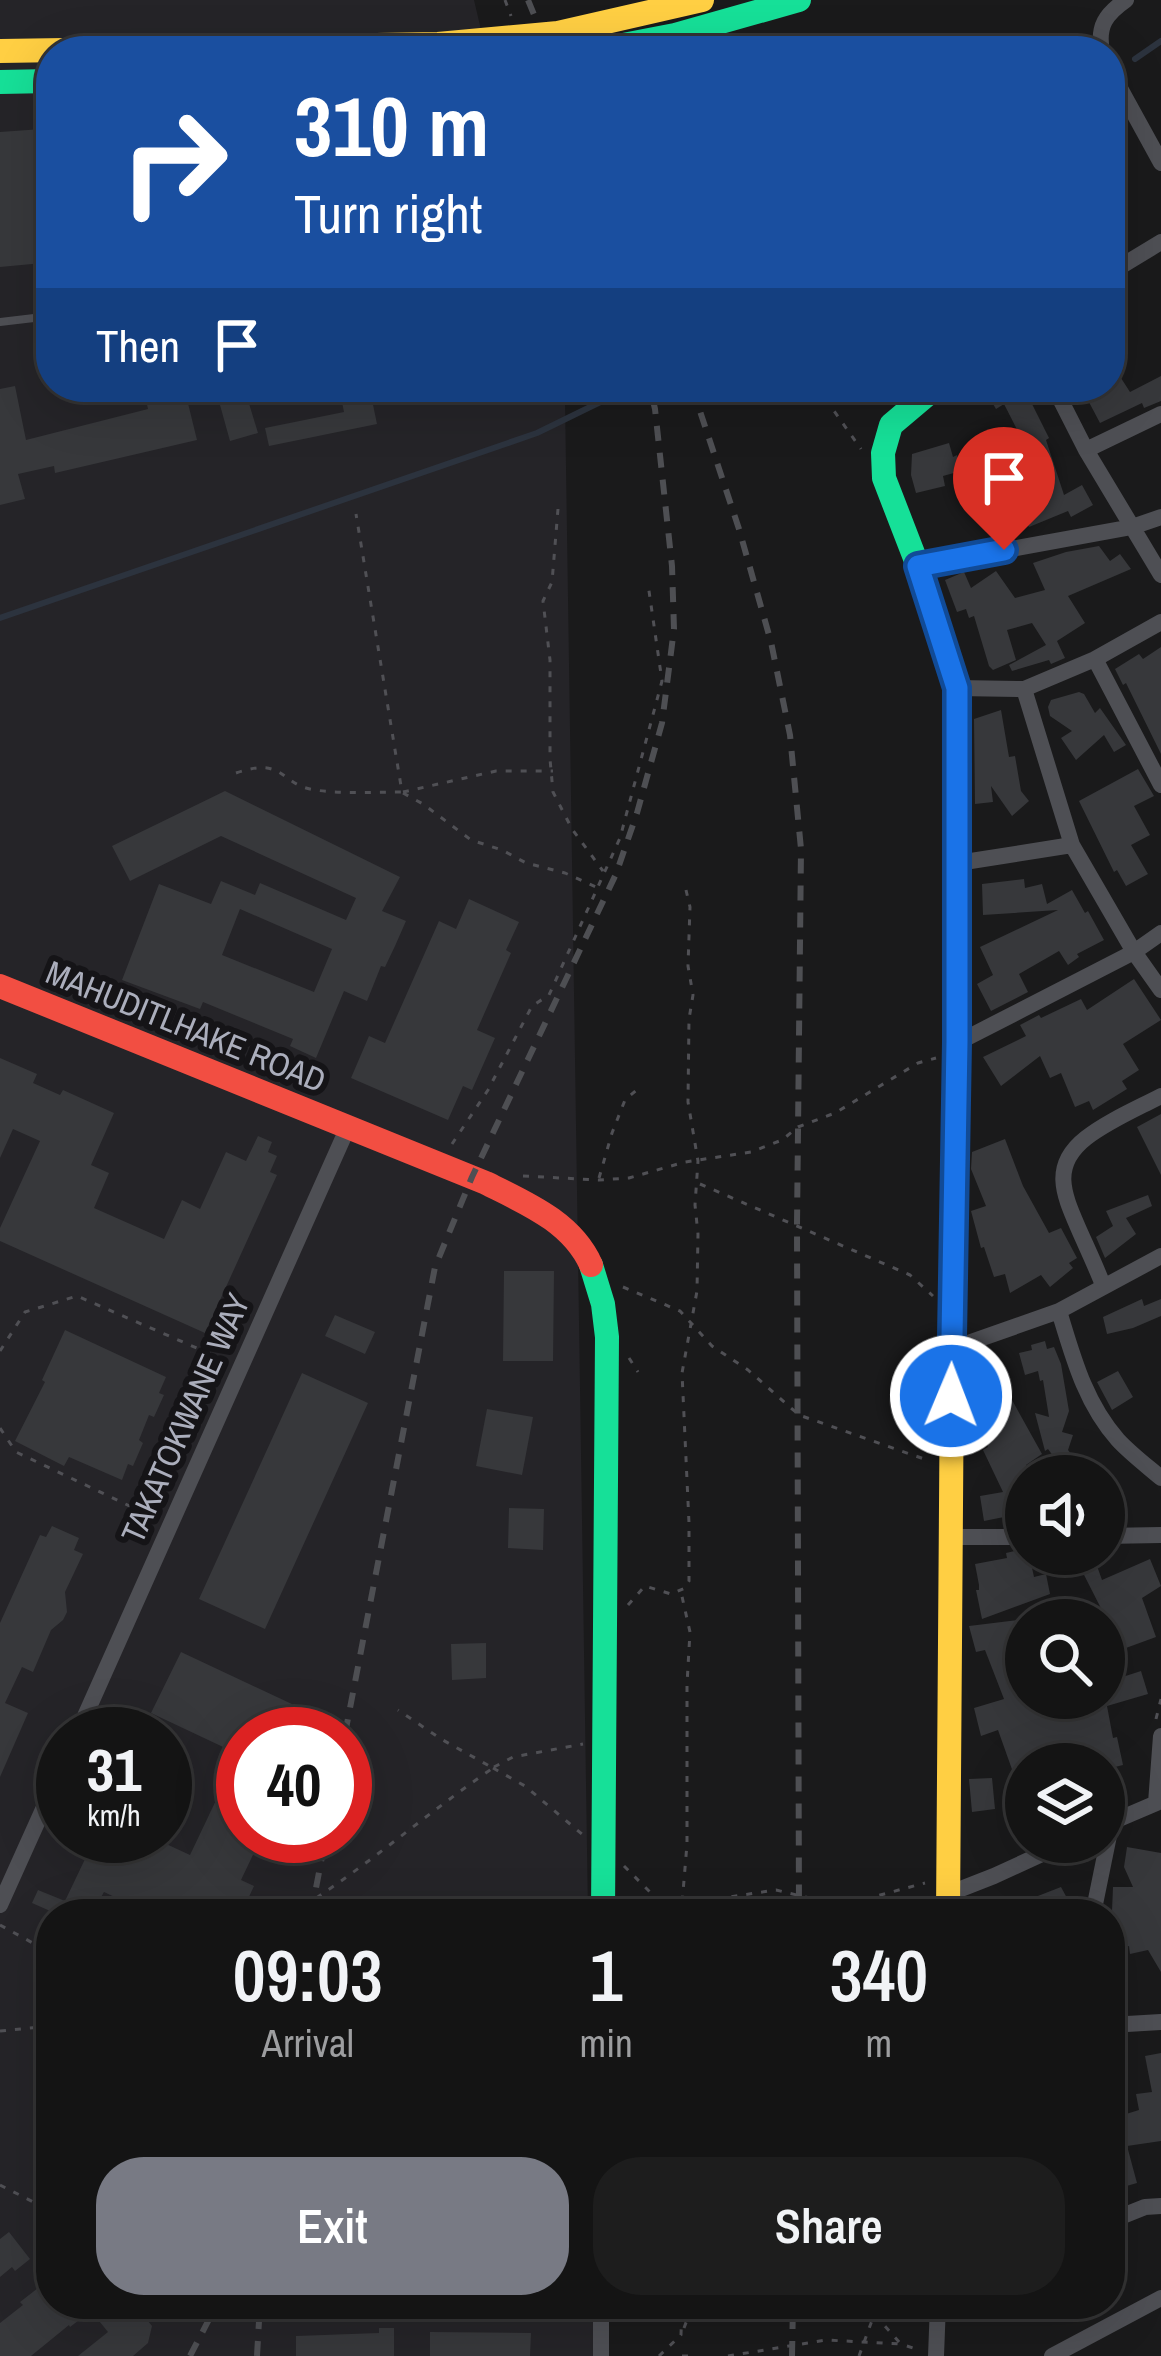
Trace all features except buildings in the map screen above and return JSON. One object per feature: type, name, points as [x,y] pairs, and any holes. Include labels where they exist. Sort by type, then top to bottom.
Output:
[{"type":"street","points":[[525,36],[702,0]]},
{"type":"street","points":[[670,36],[800,0]]},
{"type":"street","points":[[1099,36],[1113,9],[1126,0]]},
{"type":"street","points":[[0,51],[36,50]]},
{"type":"street","points":[[0,82],[36,81]]},
{"type":"street","points":[[1125,99],[1161,163]]},
{"type":"street","points":[[1125,264],[1161,242]]},
{"type":"street","points":[[918,402],[891,425],[883,454],[884,478],[957,688],[945,1895],[1022,1863]]},
{"type":"street","points":[[1062,402],[1161,575]]},
{"type":"street","points":[[1086,450],[1161,415]]},
{"type":"street","points":[[918,566],[1132,527],[1161,517]]},
{"type":"street","points":[[957,688],[1024,689],[1095,659],[1161,622]]},
{"type":"street","points":[[1095,659],[1161,784]]},
{"type":"street","points":[[1024,689],[1072,845],[1161,990]]},
{"type":"street","points":[[958,863],[1072,845]]},
{"type":"street","points":[[953,1048],[1161,933]]},
{"type":"street","name":"MAHUDITLHAKE ROAD","points":[[0,986],[486,1183],[544,1211],[570,1233],[598,1281]]},
{"type":"street","points":[[1103,1285],[1065,1199],[1062,1182],[1067,1161],[1082,1142],[1161,1096]]},
{"type":"street","name":"TAKATOKWANE WAY","points":[[89,1707],[348,1127]]},
{"type":"street","points":[[951,1349],[1059,1310],[1161,1256]]},
{"type":"street","points":[[598,1281],[607,1337],[603,1899]]},
{"type":"street","points":[[1059,1310],[1080,1378],[1096,1411],[1124,1446],[1161,1478]]},
{"type":"street","points":[[1125,1536],[1161,1535]]},
{"type":"street","points":[[949,1537],[1005,1537]]},
{"type":"street","points":[[1125,1816],[1158,1802],[1161,1736]]},
{"type":"street","points":[[0,1905],[36,1825]]},
{"type":"street","points":[[1095,1899],[1101,1863]]},
{"type":"street","points":[[1125,2024],[1161,2022]]},
{"type":"street","points":[[1125,2215],[1161,2206]]},
{"type":"street","points":[[1125,2317],[1161,2298]]},
{"type":"street","points":[[601,2319],[601,2356]]},
{"type":"street","points":[[936,2355],[937,2319]]},
{"type":"street","points":[[1052,2356],[1122,2319]]},
{"type":"lane","points":[[0,322],[36,318]]},
{"type":"path","points":[[558,509],[551,582],[543,602],[550,660],[554,792],[572,829],[603,871]]},
{"type":"path","points":[[356,514],[401,792]]},
{"type":"path","points":[[435,1163],[488,1090],[532,1006],[548,995],[620,838],[662,681],[648,584]]},
{"type":"path","points":[[236,773],[256,766],[281,771],[309,790],[401,792],[496,771],[553,771]]},
{"type":"path","points":[[401,792],[471,840],[596,887]]},
{"type":"path","points":[[605,1619],[631,1604],[645,1586],[671,1594],[689,1581],[682,1372],[697,1291],[698,1161],[688,1102],[693,995],[686,890]]},
{"type":"path","points":[[510,1174],[629,1178],[685,1162],[751,1152],[835,1113],[918,1063],[953,1048]]},
{"type":"path","points":[[599,1180],[625,1100],[640,1087]]},
{"type":"path","points":[[698,1183],[910,1275],[945,1306]]},
{"type":"path","points":[[598,1281],[680,1310],[712,1346],[799,1415],[943,1466]]},
{"type":"path","points":[[0,1351],[26,1312],[77,1296],[241,1367]]},
{"type":"path","points":[[0,1428],[16,1452],[170,1525]]},
{"type":"path","points":[[681,1590],[690,1632],[682,1899]]},
{"type":"path","points":[[398,1709],[525,1786],[618,1859],[657,1899]]},
{"type":"path","points":[[313,1899],[443,1802],[513,1757],[604,1740]]},
{"type":"path","points":[[844,1899],[908,1889],[945,1895]]},
{"type":"path","points":[[716,1899],[776,1890],[814,1899]]},
{"type":"path","points":[[0,1924],[36,1944]]},
{"type":"path","points":[[0,2031],[36,2027]]},
{"type":"path","points":[[0,2186],[36,2203]]},
{"type":"path","points":[[681,2335],[682,2319]]},
{"type":"path","points":[[659,2356],[681,2335],[687,2319]]},
{"type":"path","points":[[860,2356],[873,2319]]},
{"type":"path","points":[[878,2319],[901,2344]]},
{"type":"path","points":[[728,2356],[826,2340],[901,2344],[936,2355]]},
{"type":"path","points":[[682,2356],[690,2356]]},
{"type":"shaded area","points":[[0,0],[474,0],[482,36],[36,36],[36,402],[565,402],[588,1899],[36,1899],[36,2319],[593,2319],[594,2356],[0,2356]]},
{"type":"waterway","points":[[1135,59],[1161,41]]},
{"type":"waterway","points":[[0,618],[537,433],[600,402]]},
{"type":"railway","points":[[528,0],[543,36]]},
{"type":"railway","points":[[350,1707],[435,1267],[472,1177],[616,874],[662,723],[674,629],[672,566],[653,402]]},
{"type":"railway","points":[[697,402],[771,642],[790,735],[801,849],[799,1899]]},
{"type":"railway","points":[[314,1899],[321,1863]]},
{"type":"railway","points":[[190,2356],[209,2319]]},
{"type":"railway","points":[[257,2356],[259,2319]]},
{"type":"railway","points":[[792,2356],[793,2319]]},
{"type":"traffic: fast","points":[[670,36],[799,0]]},
{"type":"traffic: fast","points":[[0,82],[36,81]]},
{"type":"traffic: fast","points":[[918,402],[891,425],[883,453],[884,478],[957,688],[952,1370]]},
{"type":"traffic: fast","points":[[591,1265],[607,1337],[603,1899]]},
{"type":"traffic: slow","points":[[525,36],[702,0]]},
{"type":"traffic: slow","points":[[0,51],[36,50]]},
{"type":"traffic: slow","points":[[948,1899],[952,1370]]},
{"type":"traffic: jam","points":[[0,986],[486,1183],[560,1225],[591,1265]]},
{"type":"route","points":[[951,1396],[957,688],[918,566],[1004,550]]}]
